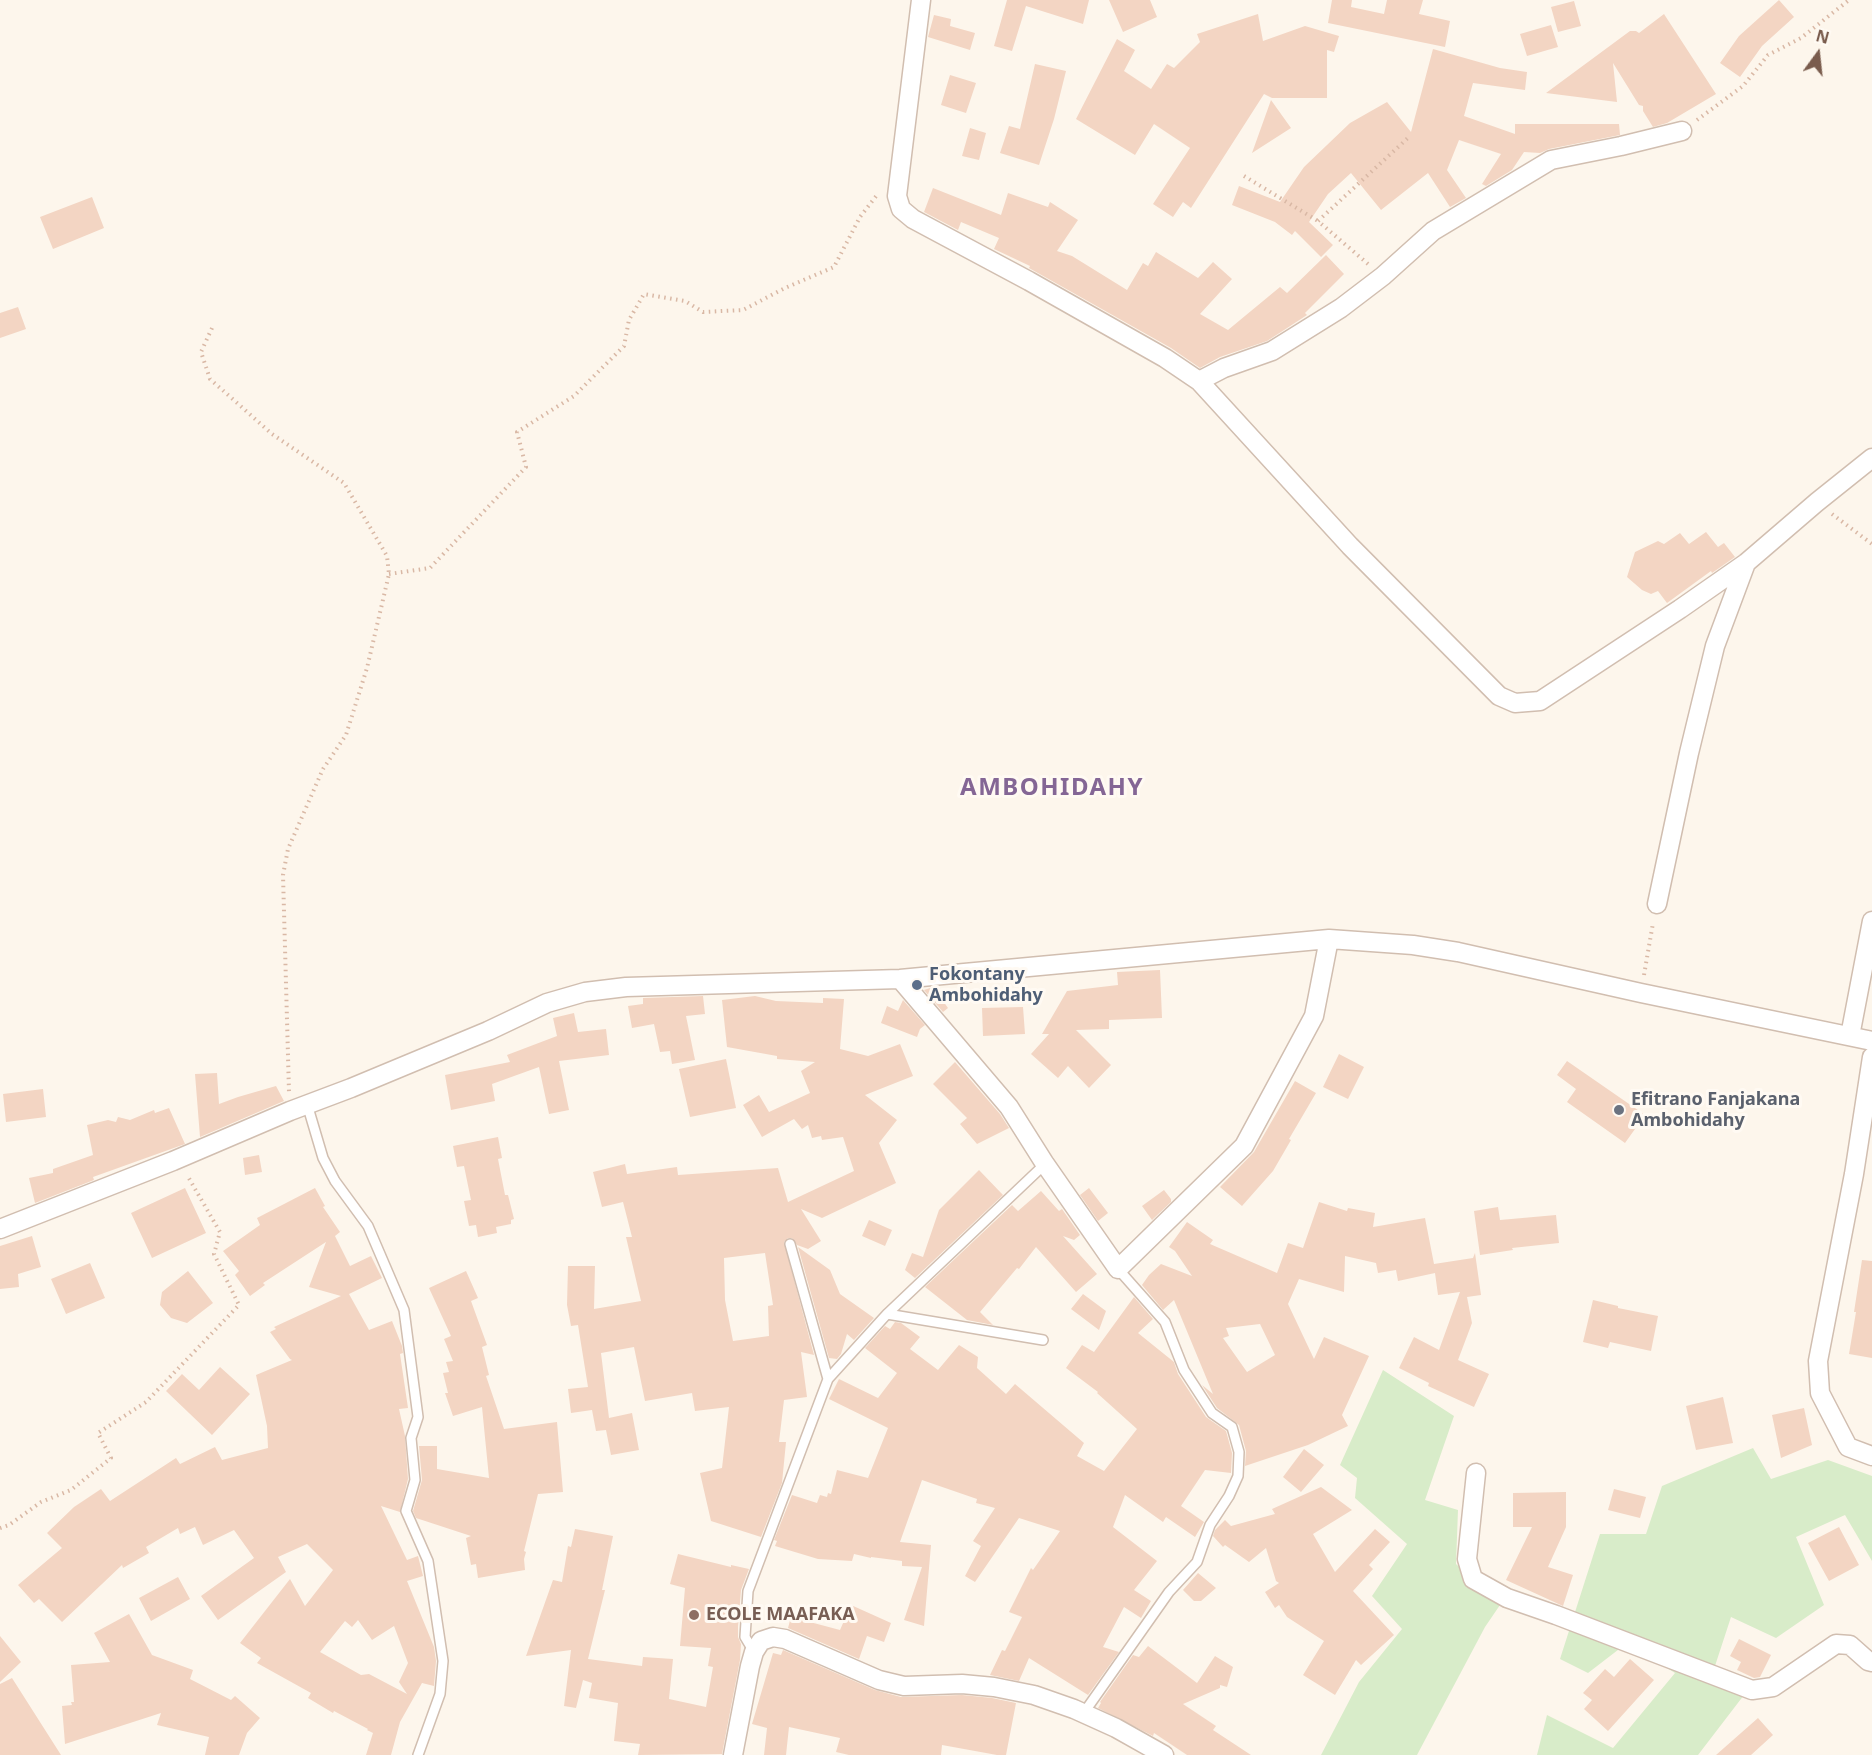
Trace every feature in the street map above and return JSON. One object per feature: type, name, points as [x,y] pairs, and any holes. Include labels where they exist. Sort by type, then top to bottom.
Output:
[{"type":"street","points":[[921,0],[897,196],[901,208],[913,219],[1155,352],[1199,381],[1350,546],[1499,696],[1515,703],[1540,701],[1746,563],[1817,502],[1872,459]]},
{"type":"street","points":[[1199,381],[1224,368],[1272,351],[1341,308],[1383,276],[1434,231],[1551,160],[1682,131]]},
{"type":"street","points":[[1657,904],[1689,753],[1715,646],[1746,563]]},
{"type":"street","points":[[1850,1036],[1872,921]]},
{"type":"street","points":[[900,979],[1009,1107],[1045,1164],[1118,1269],[1244,1146],[1314,1016],[1329,939]]},
{"type":"street","points":[[0,1228],[178,1159],[488,1030],[547,1002],[585,992],[626,987],[900,979],[1329,939],[1413,945],[1458,952],[1872,1041]]},
{"type":"street","points":[[1872,1057],[1854,1174],[1818,1361],[1820,1393],[1848,1447],[1872,1456]]},
{"type":"street","points":[[1476,1473],[1467,1559],[1473,1579],[1507,1598],[1752,1690],[1773,1688],[1836,1644],[1850,1645],[1872,1662]]},
{"type":"street","points":[[733,1755],[754,1652],[761,1641],[779,1637],[879,1680],[904,1686],[962,1684],[994,1687],[1034,1695],[1116,1728],[1164,1755]]},
{"type":"lane","points":[[298,1108],[335,1181],[368,1226],[404,1310],[418,1417],[411,1438],[415,1480],[406,1511],[428,1561],[443,1661],[440,1694],[418,1755]]},
{"type":"lane","points":[[754,1652],[745,1637],[748,1591],[828,1379],[887,1314],[1045,1164]]},
{"type":"lane","points":[[789,1244],[828,1379]]},
{"type":"lane","points":[[1083,1714],[1169,1592],[1197,1562],[1210,1525],[1238,1476],[1239,1452],[1232,1427],[1212,1413],[1184,1370],[1165,1322],[1118,1269]]},
{"type":"lane","points":[[887,1314],[1043,1340]]},
{"type":"path","points":[[1682,131],[1743,86],[1768,55],[1801,38],[1850,0]]},
{"type":"path","points":[[1318,221],[1409,137]]},
{"type":"path","points":[[1244,176],[1318,221],[1383,276]]},
{"type":"path","points":[[389,574],[430,568],[526,467],[518,432],[574,396],[624,346],[629,320],[644,294],[685,301],[703,312],[744,310],[785,288],[834,267],[860,217],[880,192]]},
{"type":"path","points":[[212,328],[201,352],[210,379],[272,434],[344,483],[387,556],[389,574],[367,668],[346,735],[323,769],[286,857],[283,875],[298,1108]]},
{"type":"path","points":[[1817,502],[1872,544]]},
{"type":"path","points":[[1641,993],[1657,904]]},
{"type":"path","points":[[0,1528],[9,1525],[41,1502],[71,1490],[111,1458],[98,1433],[146,1402],[239,1305],[214,1254],[220,1232],[178,1159]]},
{"type":"green space","points":[[1383,1370],[1454,1416],[1425,1500],[1458,1510],[1456,1564],[1500,1605],[1485,1627],[1417,1755],[1321,1755],[1359,1682],[1402,1629],[1372,1596],[1407,1544],[1355,1498],[1357,1478],[1340,1465]]},
{"type":"green space","points":[[1753,1448],[1771,1479],[1828,1460],[1872,1476],[1872,1561],[1845,1515],[1796,1537],[1824,1605],[1776,1638],[1731,1617],[1714,1669],[1744,1695],[1698,1755],[1537,1755],[1547,1715],[1613,1748],[1675,1673],[1627,1643],[1588,1673],[1560,1659],[1600,1534],[1646,1534],[1662,1486]]},
{"type":"building","points":[[1007,0],[1089,0],[1083,24],[1026,6],[1012,51],[994,46]]},
{"type":"building","points":[[1109,0],[1150,0],[1157,17],[1123,32]]},
{"type":"building","points":[[1332,0],[1352,0],[1351,7],[1384,14],[1387,0],[1423,0],[1419,14],[1450,21],[1445,47],[1328,23]]},
{"type":"building","points":[[1779,0],[1794,17],[1762,46],[1740,77],[1720,63],[1739,36]]},
{"type":"building","points":[[1574,1],[1581,26],[1558,32],[1551,7]]},
{"type":"building","points":[[1258,14],[1263,41],[1305,26],[1339,36],[1334,52],[1327,50],[1327,98],[1272,98],[1264,94],[1191,208],[1183,202],[1173,217],[1153,204],[1190,148],[1154,124],[1135,155],[1076,119],[1117,39],[1135,50],[1124,71],[1151,89],[1167,64],[1174,68],[1200,42],[1197,34]]},
{"type":"building","points":[[1664,14],[1716,94],[1667,123],[1653,127],[1643,111],[1643,106],[1639,105],[1613,63],[1617,102],[1546,93],[1630,31],[1639,33]]},
{"type":"building","points":[[934,15],[951,19],[950,26],[975,33],[970,50],[928,37]]},
{"type":"building","points":[[1551,25],[1558,47],[1527,56],[1520,34]]},
{"type":"building","points":[[1433,49],[1500,68],[1527,72],[1525,90],[1473,83],[1464,116],[1515,134],[1515,124],[1619,124],[1620,135],[1549,149],[1540,153],[1524,152],[1512,170],[1486,186],[1482,184],[1501,154],[1459,140],[1447,170],[1466,198],[1450,207],[1428,173],[1381,210],[1351,173],[1328,194],[1309,222],[1333,245],[1321,257],[1295,231],[1292,235],[1275,222],[1232,205],[1239,186],[1280,202],[1304,167],[1350,123],[1387,102],[1411,132]]},
{"type":"building","points":[[1035,64],[1066,71],[1039,165],[1000,153],[1009,126],[1020,129]]},
{"type":"building","points":[[950,75],[976,83],[966,113],[941,105]]},
{"type":"building","points":[[1271,100],[1291,128],[1252,153]]},
{"type":"building","points":[[970,128],[986,133],[979,160],[962,156]]},
{"type":"building","points":[[933,188],[1001,215],[1008,193],[1048,207],[1050,202],[1078,220],[1057,251],[1072,256],[1127,290],[1143,263],[1148,266],[1156,252],[1198,278],[1213,262],[1232,279],[1200,314],[1228,330],[1280,287],[1287,293],[1326,255],[1344,274],[1305,313],[1307,315],[1281,332],[1267,341],[1220,357],[1200,368],[1171,348],[1029,268],[1030,266],[994,249],[999,238],[961,222],[958,230],[924,212]]},
{"type":"building","points":[[92,197],[104,228],[53,249],[40,217]]},
{"type":"building","points":[[18,307],[26,329],[0,338],[0,313]]},
{"type":"building","points":[[1706,532],[1718,547],[1724,543],[1735,557],[1712,573],[1711,571],[1667,603],[1658,591],[1651,594],[1642,590],[1627,577],[1635,552],[1658,541],[1664,544],[1680,533],[1689,544]]},
{"type":"building","points":[[1160,970],[1162,1018],[1109,1020],[1109,1029],[1076,1030],[1111,1065],[1089,1088],[1068,1066],[1058,1078],[1031,1054],[1049,1034],[1042,1034],[1067,991],[1118,985],[1117,972]]},
{"type":"building","points":[[933,987],[948,1008],[943,1012],[924,990]]},
{"type":"building","points":[[703,996],[705,1014],[686,1016],[695,1060],[672,1064],[670,1051],[660,1052],[654,1024],[632,1028],[628,1006],[643,1004],[643,998]]},
{"type":"building","points":[[755,996],[776,1001],[823,1003],[823,998],[844,999],[840,1049],[868,1056],[900,1044],[913,1076],[865,1095],[897,1120],[879,1143],[896,1183],[822,1218],[801,1209],[821,1241],[808,1249],[797,1245],[792,1238],[784,1242],[814,1355],[801,1352],[807,1397],[784,1400],[779,1442],[786,1442],[782,1483],[761,1537],[711,1521],[700,1473],[722,1468],[729,1407],[695,1411],[692,1393],[645,1401],[634,1347],[601,1353],[609,1418],[632,1413],[639,1450],[611,1455],[606,1430],[596,1431],[592,1410],[571,1413],[568,1389],[588,1387],[578,1325],[571,1326],[567,1305],[568,1266],[595,1266],[594,1309],[641,1301],[626,1237],[632,1237],[623,1202],[602,1207],[593,1172],[625,1164],[627,1174],[677,1167],[678,1175],[778,1168],[788,1202],[854,1171],[843,1137],[822,1140],[821,1136],[812,1138],[808,1125],[802,1129],[794,1119],[762,1137],[743,1105],[759,1095],[769,1112],[810,1093],[801,1071],[815,1062],[777,1059],[777,1056],[727,1047],[722,1000]],"holes":[[[765,1253],[773,1305],[768,1306],[769,1336],[733,1341],[725,1300],[724,1258]]]},
{"type":"building","points":[[903,1000],[925,1025],[920,1029],[917,1037],[881,1023],[887,1006],[898,1011]]},
{"type":"building","points":[[1023,1007],[1025,1034],[983,1036],[982,1008]]},
{"type":"building","points":[[574,1013],[578,1032],[606,1029],[609,1055],[559,1061],[569,1110],[549,1114],[539,1067],[492,1084],[495,1101],[451,1110],[445,1075],[510,1062],[507,1055],[557,1036],[553,1018]]},
{"type":"building","points":[[1339,1054],[1364,1067],[1348,1099],[1323,1087]]},
{"type":"building","points":[[726,1059],[736,1108],[690,1117],[679,1069]]},
{"type":"building","points":[[1567,1061],[1645,1115],[1625,1143],[1567,1102],[1576,1089],[1557,1075]]},
{"type":"building","points":[[955,1062],[1000,1114],[1009,1128],[977,1144],[960,1124],[967,1118],[933,1084]]},
{"type":"building","points":[[217,1073],[219,1104],[276,1086],[284,1101],[200,1137],[195,1074]]},
{"type":"building","points":[[1295,1081],[1316,1093],[1273,1171],[1242,1206],[1220,1187],[1254,1152]]},
{"type":"building","points":[[43,1089],[46,1117],[6,1122],[3,1094]]},
{"type":"building","points":[[169,1108],[185,1144],[93,1177],[94,1180],[35,1203],[29,1178],[53,1173],[53,1169],[93,1155],[87,1125],[108,1120],[116,1122],[118,1117],[130,1120],[154,1110],[155,1113]]},
{"type":"building","points":[[498,1137],[502,1158],[498,1159],[505,1195],[508,1195],[514,1219],[511,1220],[511,1224],[496,1227],[497,1233],[478,1237],[476,1225],[469,1226],[464,1201],[471,1200],[464,1166],[457,1167],[453,1146]]},
{"type":"building","points":[[259,1155],[262,1172],[245,1175],[243,1158]]},
{"type":"building","points":[[979,1170],[1003,1195],[915,1278],[905,1270],[912,1253],[923,1257],[939,1210]]},
{"type":"building","points":[[185,1188],[206,1233],[152,1258],[131,1213]]},
{"type":"building","points":[[315,1188],[325,1206],[323,1207],[340,1232],[335,1236],[350,1266],[371,1256],[382,1278],[349,1294],[369,1330],[392,1321],[402,1346],[403,1353],[400,1354],[408,1408],[399,1409],[405,1436],[408,1479],[400,1512],[381,1506],[407,1560],[418,1556],[423,1576],[407,1581],[434,1647],[436,1661],[434,1686],[422,1683],[400,1722],[391,1755],[366,1755],[373,1733],[308,1698],[311,1693],[257,1663],[261,1658],[240,1643],[290,1579],[305,1606],[333,1570],[307,1544],[278,1557],[286,1572],[218,1620],[201,1596],[254,1558],[234,1530],[203,1545],[195,1527],[180,1534],[178,1528],[146,1547],[149,1553],[123,1568],[122,1565],[62,1622],[39,1599],[34,1603],[18,1585],[62,1548],[47,1533],[74,1507],[101,1489],[110,1501],[176,1458],[180,1464],[215,1447],[222,1460],[268,1448],[267,1426],[256,1375],[292,1360],[270,1332],[276,1329],[274,1327],[341,1296],[309,1287],[326,1242],[263,1283],[265,1285],[250,1296],[235,1275],[239,1271],[223,1251],[260,1225],[257,1218]],"holes":[[[358,1620],[372,1640],[394,1626],[408,1663],[399,1682],[407,1694],[369,1674],[361,1675],[320,1652],[345,1621],[352,1627]]]},
{"type":"building","points":[[1089,1188],[1108,1213],[1098,1221],[1080,1195]]},
{"type":"building","points":[[1164,1190],[1171,1202],[1152,1220],[1142,1206]]},
{"type":"building","points":[[1041,1191],[1059,1211],[1062,1209],[1080,1235],[1074,1240],[1063,1236],[1097,1274],[1076,1292],[1036,1247],[980,1312],[993,1325],[967,1320],[925,1287],[1012,1205],[1018,1211]]},
{"type":"building","points":[[1319,1202],[1347,1211],[1348,1208],[1375,1213],[1373,1227],[1425,1218],[1434,1264],[1473,1258],[1475,1253],[1481,1295],[1467,1297],[1472,1323],[1458,1360],[1489,1374],[1474,1407],[1428,1386],[1429,1383],[1399,1368],[1414,1337],[1439,1350],[1460,1292],[1438,1295],[1435,1273],[1398,1281],[1396,1270],[1378,1273],[1376,1263],[1345,1256],[1344,1292],[1299,1279],[1288,1304],[1314,1359],[1324,1337],[1369,1356],[1342,1415],[1348,1426],[1308,1445],[1245,1466],[1246,1451],[1239,1425],[1217,1408],[1202,1385],[1213,1394],[1174,1300],[1163,1310],[1142,1285],[1161,1264],[1192,1276],[1175,1251],[1169,1247],[1187,1222],[1213,1240],[1210,1244],[1277,1273],[1288,1243],[1303,1248]],"holes":[[[1260,1324],[1275,1355],[1247,1372],[1223,1338],[1229,1336],[1226,1328]]]},
{"type":"building","points":[[1498,1207],[1500,1220],[1556,1215],[1559,1243],[1512,1248],[1513,1250],[1480,1255],[1474,1211]]},
{"type":"building","points":[[869,1220],[892,1230],[885,1246],[862,1236]]},
{"type":"building","points":[[32,1236],[41,1267],[18,1274],[19,1287],[0,1289],[0,1246]]},
{"type":"building","points":[[798,1247],[830,1270],[840,1294],[874,1318],[854,1340],[847,1334],[841,1354],[837,1359],[829,1358]]},
{"type":"building","points":[[1862,1260],[1872,1261],[1872,1358],[1849,1354]]},
{"type":"building","points":[[90,1263],[105,1298],[66,1314],[51,1279]]},
{"type":"building","points":[[188,1271],[213,1303],[187,1323],[171,1318],[160,1305],[162,1292]]},
{"type":"building","points":[[466,1271],[478,1298],[471,1301],[487,1345],[482,1347],[489,1375],[486,1376],[504,1429],[557,1422],[563,1492],[538,1494],[524,1551],[526,1552],[525,1570],[478,1578],[476,1564],[471,1565],[466,1538],[471,1536],[416,1518],[413,1511],[422,1480],[419,1446],[437,1446],[437,1469],[489,1478],[482,1407],[453,1416],[445,1393],[448,1393],[443,1373],[449,1372],[446,1362],[453,1361],[444,1339],[451,1336],[429,1288]]},
{"type":"building","points":[[1083,1294],[1106,1311],[1099,1330],[1071,1309]]},
{"type":"building","points":[[1134,1297],[1153,1319],[1138,1333],[1174,1362],[1178,1374],[1206,1417],[1226,1431],[1232,1453],[1231,1473],[1205,1470],[1181,1506],[1204,1522],[1195,1537],[1166,1517],[1163,1522],[1125,1495],[1113,1527],[1157,1561],[1134,1590],[1151,1601],[1141,1618],[1124,1607],[1103,1647],[1119,1652],[1088,1695],[1029,1658],[1019,1681],[990,1675],[1022,1617],[1009,1612],[1031,1568],[1033,1570],[1060,1531],[1019,1518],[975,1582],[965,1576],[981,1546],[973,1541],[995,1508],[976,1503],[977,1499],[922,1480],[900,1542],[931,1545],[924,1626],[904,1620],[922,1567],[902,1566],[902,1561],[854,1554],[852,1561],[818,1559],[775,1546],[777,1541],[774,1540],[792,1495],[817,1503],[820,1495],[827,1497],[828,1493],[831,1494],[837,1470],[868,1478],[888,1428],[829,1399],[839,1379],[878,1398],[897,1373],[865,1348],[885,1326],[890,1329],[895,1322],[901,1323],[920,1337],[910,1349],[938,1370],[959,1345],[978,1357],[977,1368],[1006,1394],[1015,1384],[1084,1443],[1077,1456],[1104,1471],[1137,1429],[1098,1392],[1066,1368],[1082,1345],[1094,1352]]},
{"type":"building","points":[[1593,1300],[1658,1316],[1651,1351],[1610,1342],[1608,1348],[1583,1342]]},
{"type":"building","points":[[220,1367],[250,1394],[212,1435],[166,1391],[182,1374],[199,1390]]},
{"type":"building","points":[[1723,1397],[1733,1443],[1696,1450],[1686,1406]]},
{"type":"building","points":[[1804,1408],[1812,1445],[1781,1458],[1772,1415]]},
{"type":"building","points":[[1304,1449],[1324,1465],[1301,1492],[1283,1477]]},
{"type":"building","points":[[1321,1487],[1352,1510],[1313,1534],[1335,1572],[1375,1529],[1390,1542],[1369,1565],[1373,1569],[1353,1591],[1394,1635],[1361,1665],[1356,1660],[1335,1695],[1303,1675],[1324,1641],[1287,1617],[1279,1605],[1275,1608],[1265,1592],[1279,1583],[1276,1581],[1266,1548],[1249,1562],[1225,1545],[1223,1547],[1213,1536],[1215,1530],[1225,1520],[1231,1526],[1275,1514],[1272,1509]]},
{"type":"building","points":[[1614,1489],[1646,1497],[1640,1518],[1608,1510]]},
{"type":"building","points":[[1566,1492],[1566,1527],[1548,1567],[1573,1575],[1563,1606],[1506,1580],[1532,1527],[1513,1527],[1513,1493]]},
{"type":"building","points":[[1839,1527],[1859,1565],[1829,1581],[1808,1543]]},
{"type":"building","points":[[575,1529],[613,1536],[602,1590],[605,1590],[588,1659],[642,1666],[643,1657],[673,1659],[669,1699],[706,1707],[713,1667],[708,1666],[711,1648],[680,1646],[685,1588],[670,1584],[678,1554],[749,1569],[741,1590],[738,1627],[741,1644],[740,1660],[722,1754],[638,1755],[640,1744],[614,1741],[618,1703],[589,1698],[592,1683],[583,1680],[576,1708],[564,1706],[571,1650],[526,1656],[553,1580],[562,1582],[568,1546],[571,1547]]},
{"type":"building","points":[[1198,1573],[1216,1588],[1201,1601],[1194,1601],[1183,1590]]},
{"type":"building","points":[[178,1577],[190,1599],[151,1621],[139,1598]]},
{"type":"building","points":[[851,1605],[891,1623],[884,1642],[867,1636],[859,1659],[788,1628],[791,1617],[840,1630]]},
{"type":"building","points":[[129,1614],[152,1655],[193,1670],[190,1679],[231,1700],[235,1696],[260,1718],[247,1733],[239,1755],[205,1755],[209,1737],[157,1725],[161,1713],[65,1744],[62,1706],[72,1705],[71,1702],[74,1702],[71,1665],[110,1662],[94,1633]]},
{"type":"building","points":[[0,1636],[21,1662],[0,1682]]},
{"type":"building","points":[[1739,1639],[1771,1655],[1760,1677],[1754,1678],[1737,1670],[1741,1662],[1730,1656]]},
{"type":"building","points":[[1148,1646],[1197,1683],[1215,1656],[1233,1667],[1227,1687],[1220,1685],[1220,1688],[1183,1704],[1216,1726],[1213,1730],[1251,1755],[1187,1755],[1154,1733],[1153,1736],[1098,1708],[1133,1655],[1139,1657]]},
{"type":"building","points":[[783,1650],[875,1690],[901,1697],[962,1695],[1016,1703],[1006,1755],[942,1745],[941,1755],[849,1755],[836,1752],[840,1738],[789,1727],[786,1755],[764,1755],[767,1728],[752,1724],[773,1653],[781,1655]]},
{"type":"building","points":[[1630,1659],[1654,1680],[1608,1731],[1584,1709],[1592,1700],[1583,1693],[1605,1669],[1614,1677]]},
{"type":"building","points":[[12,1678],[61,1755],[0,1755],[0,1684]]},
{"type":"building","points":[[1758,1718],[1773,1735],[1751,1755],[1716,1755]]},
{"type":"place","name":"Fokontany Ambohidahy","points":[[917,985]]},
{"type":"place","name":"Efitrano Fanjakana Ambohidahy","points":[[1619,1110]]},
{"type":"place","name":"ECOLE MAAFAKA","points":[[694,1615]]},
{"type":"district","name":"AMBOHIDAHY","points":[[1052,788]]}]
